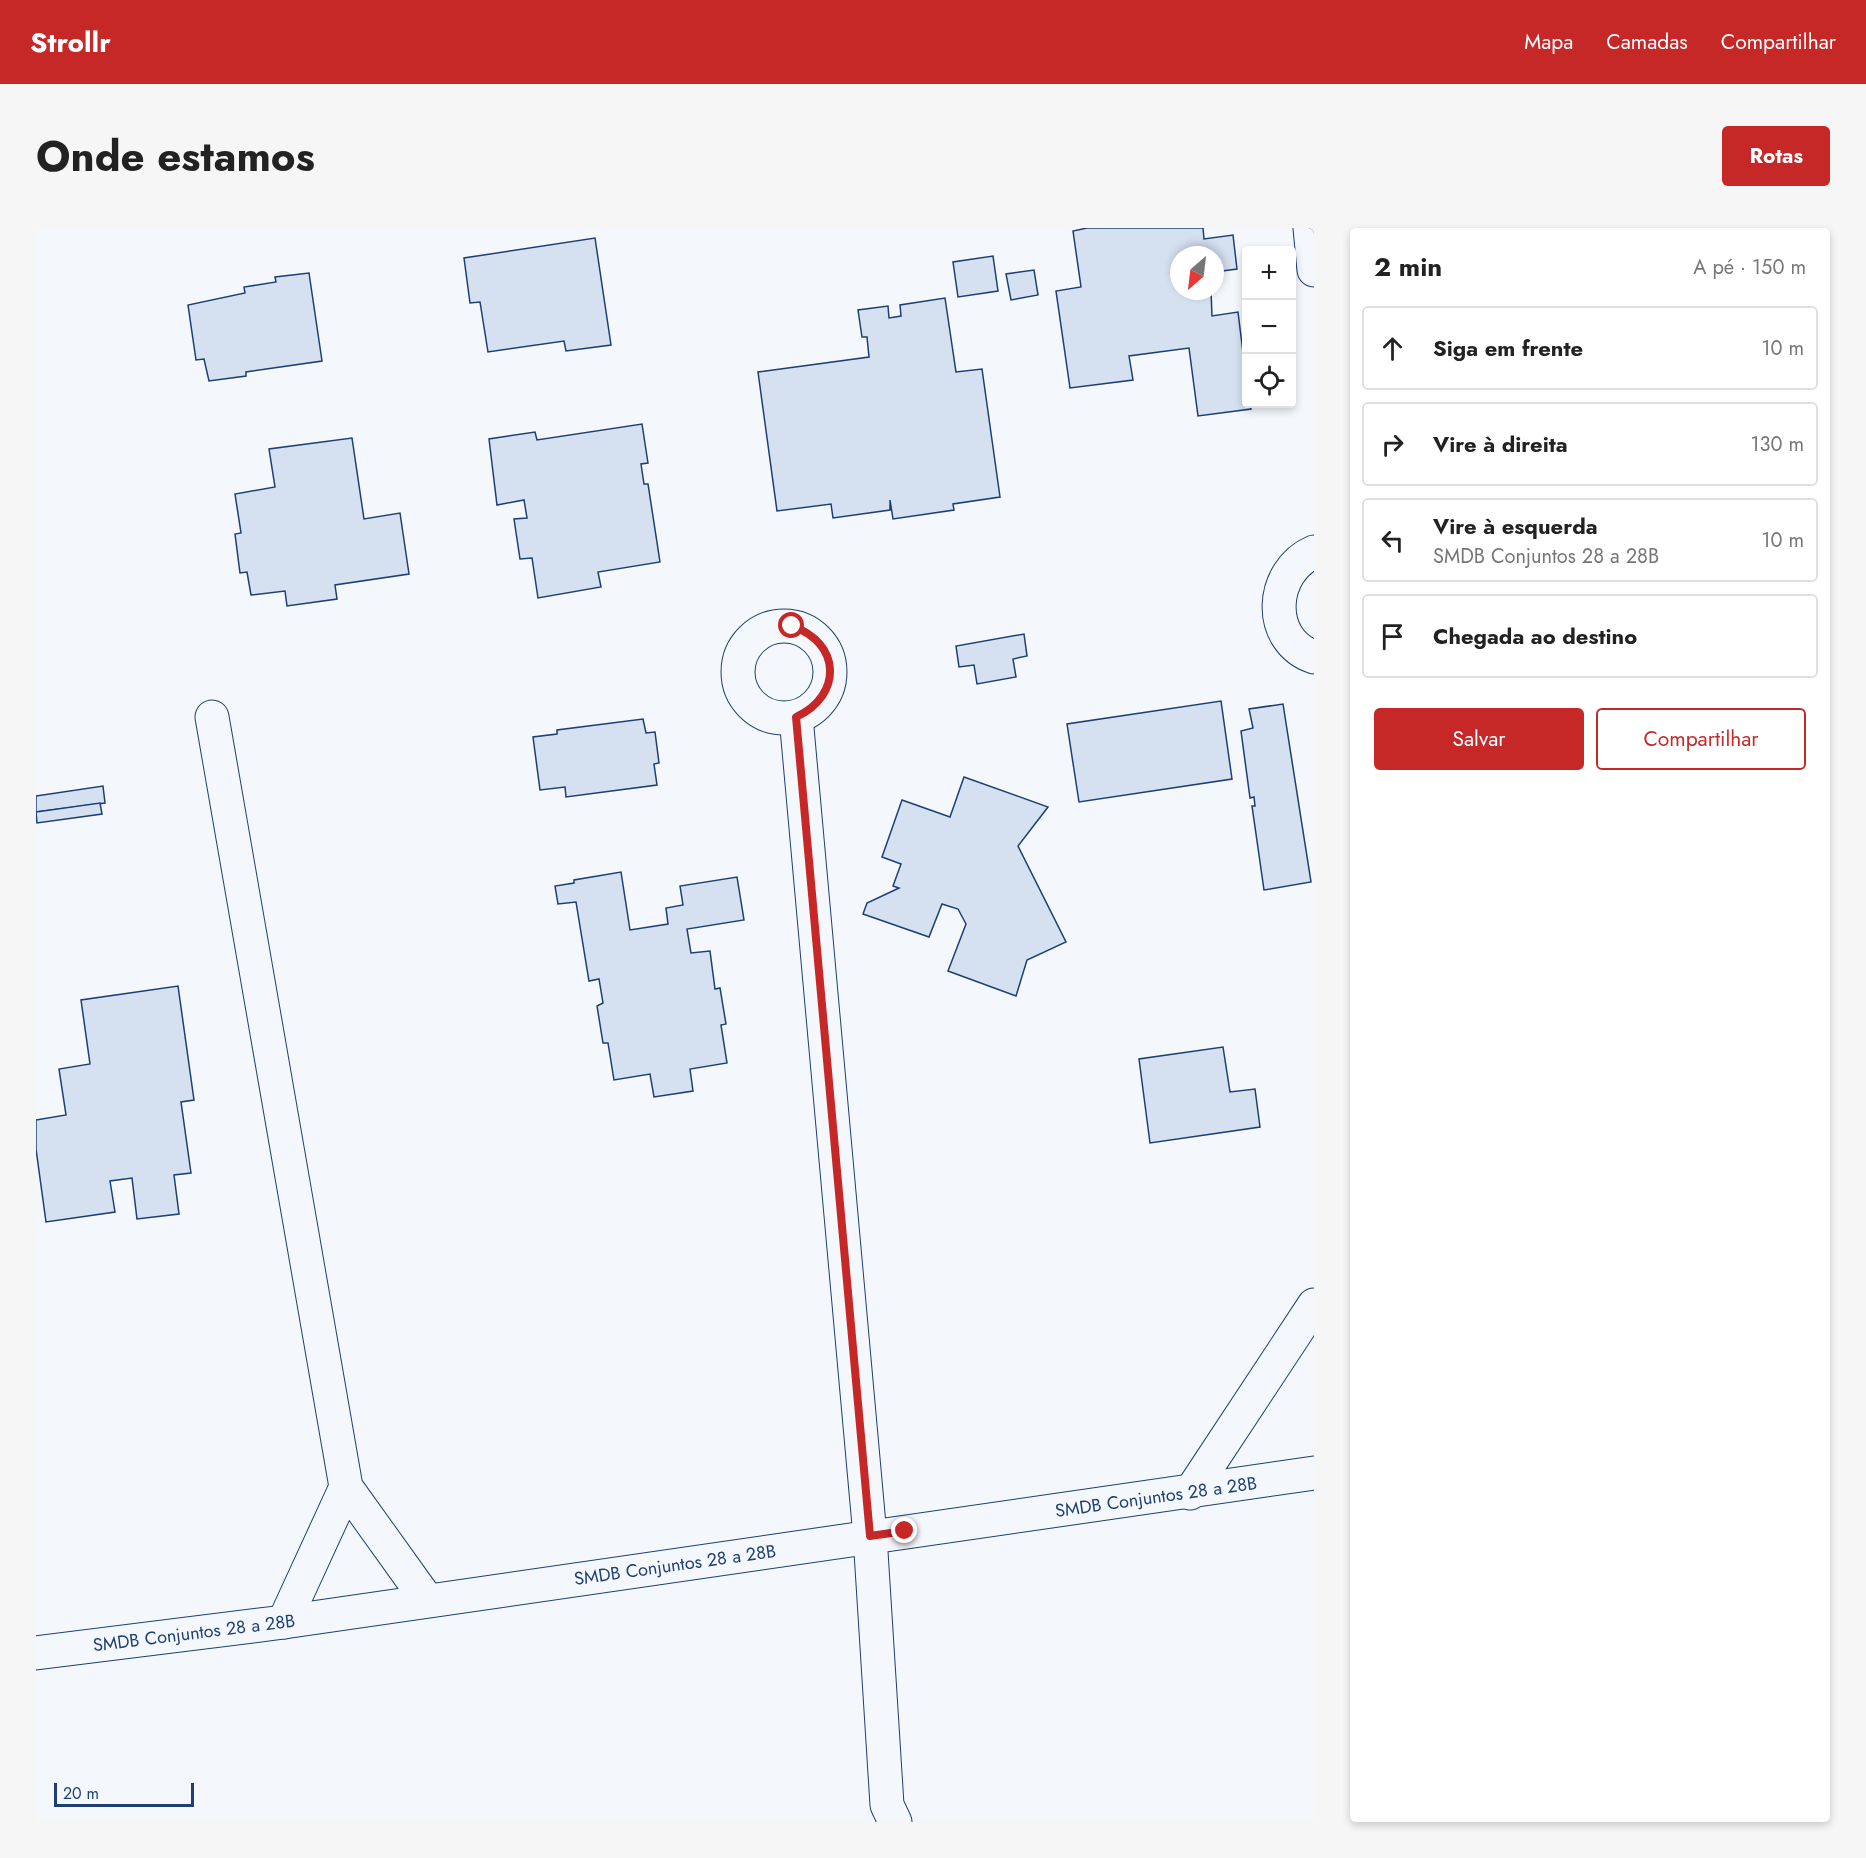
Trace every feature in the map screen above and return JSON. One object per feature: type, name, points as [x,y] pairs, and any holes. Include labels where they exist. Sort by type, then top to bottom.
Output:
[{"type":"street","points":[[1310,228],[1314,270]]},
{"type":"street","points":[[1314,552],[1305,556],[1290,570],[1281,587],[1278,607],[1282,626],[1292,643],[1314,657]]},
{"type":"street","points":[[212,717],[346,1487],[427,1600]]},
{"type":"street","points":[[796,717],[870,1536],[887,1805],[896,1822]]},
{"type":"street","points":[[1190,1493],[1314,1305]]},
{"type":"street","name":"SMDB Conjuntos 28 a 28B","points":[[36,1653],[284,1622],[870,1536],[1190,1493],[1314,1473]]},
{"type":"street","points":[[284,1622],[346,1487]]},
{"type":"building","points":[[1087,228],[1203,228],[1204,239],[1233,235],[1237,269],[1224,271],[1224,246],[1170,246],[1170,300],[1211,300],[1212,316],[1238,312],[1242,344],[1242,408],[1251,409],[1198,416],[1189,348],[1129,356],[1133,380],[1070,388],[1056,291],[1081,287],[1073,231]]},
{"type":"building","points":[[595,238],[611,345],[566,351],[564,341],[488,352],[480,302],[470,303],[464,258]]},
{"type":"building","points":[[993,256],[998,291],[958,297],[953,262]]},
{"type":"building","points":[[1034,270],[1038,295],[1011,300],[1006,274]]},
{"type":"building","points":[[309,273],[322,361],[246,372],[246,376],[209,381],[204,359],[196,360],[188,305],[245,293],[244,287],[276,282],[275,277]]},
{"type":"building","points":[[945,298],[956,372],[982,369],[1000,497],[953,504],[954,510],[893,519],[890,500],[890,510],[833,518],[831,504],[777,511],[758,372],[869,357],[867,337],[862,337],[858,310],[888,306],[889,318],[901,316],[900,305]]},
{"type":"building","points":[[642,424],[648,463],[641,464],[644,484],[648,484],[660,562],[598,572],[601,587],[538,598],[532,558],[520,559],[514,519],[527,518],[524,500],[497,505],[489,439],[535,432],[537,440]]},
{"type":"building","points":[[352,438],[364,519],[400,513],[409,574],[335,585],[337,599],[287,606],[285,591],[251,595],[247,572],[240,573],[235,534],[241,533],[235,494],[275,487],[269,449]]},
{"type":"building","points":[[1024,634],[1027,656],[1013,659],[1016,677],[977,684],[974,665],[959,667],[956,646]]},
{"type":"building","points":[[1221,701],[1232,779],[1079,802],[1067,724]]},
{"type":"building","points":[[1283,704],[1311,882],[1264,890],[1252,806],[1255,806],[1254,797],[1250,798],[1241,731],[1253,728],[1249,709]]},
{"type":"building","points":[[643,719],[646,733],[655,732],[659,763],[654,764],[657,785],[566,797],[565,787],[540,790],[533,737],[557,734],[557,730]]},
{"type":"building","points":[[964,777],[1048,807],[1018,846],[1066,942],[1027,960],[1016,996],[948,971],[966,924],[958,909],[942,904],[929,937],[863,914],[867,903],[899,888],[893,886],[901,864],[882,857],[902,800],[950,817]]},
{"type":"building","points":[[103,786],[105,803],[36,812],[36,796]]},
{"type":"building","points":[[100,803],[102,814],[37,823],[36,812]]},
{"type":"building","points":[[621,872],[630,930],[668,924],[666,908],[683,905],[680,886],[737,877],[744,920],[687,929],[691,953],[710,951],[715,989],[720,988],[726,1024],[721,1025],[727,1063],[690,1069],[693,1091],[654,1097],[650,1074],[614,1080],[608,1043],[603,1043],[597,1006],[603,1003],[599,979],[589,981],[576,902],[558,904],[555,886],[574,883],[574,880]]},
{"type":"building","points":[[178,986],[194,1100],[181,1102],[191,1173],[174,1175],[179,1214],[137,1219],[132,1178],[110,1181],[115,1212],[46,1222],[36,1149],[36,1120],[66,1115],[59,1069],[90,1064],[81,1000]]},
{"type":"building","points":[[1223,1047],[1230,1092],[1255,1089],[1260,1127],[1150,1143],[1139,1059]]},
{"type":"route","points":[[792,626],[808,631],[820,642],[828,656],[830,671],[828,687],[821,701],[810,711],[796,717],[870,1536],[905,1531]]}]
